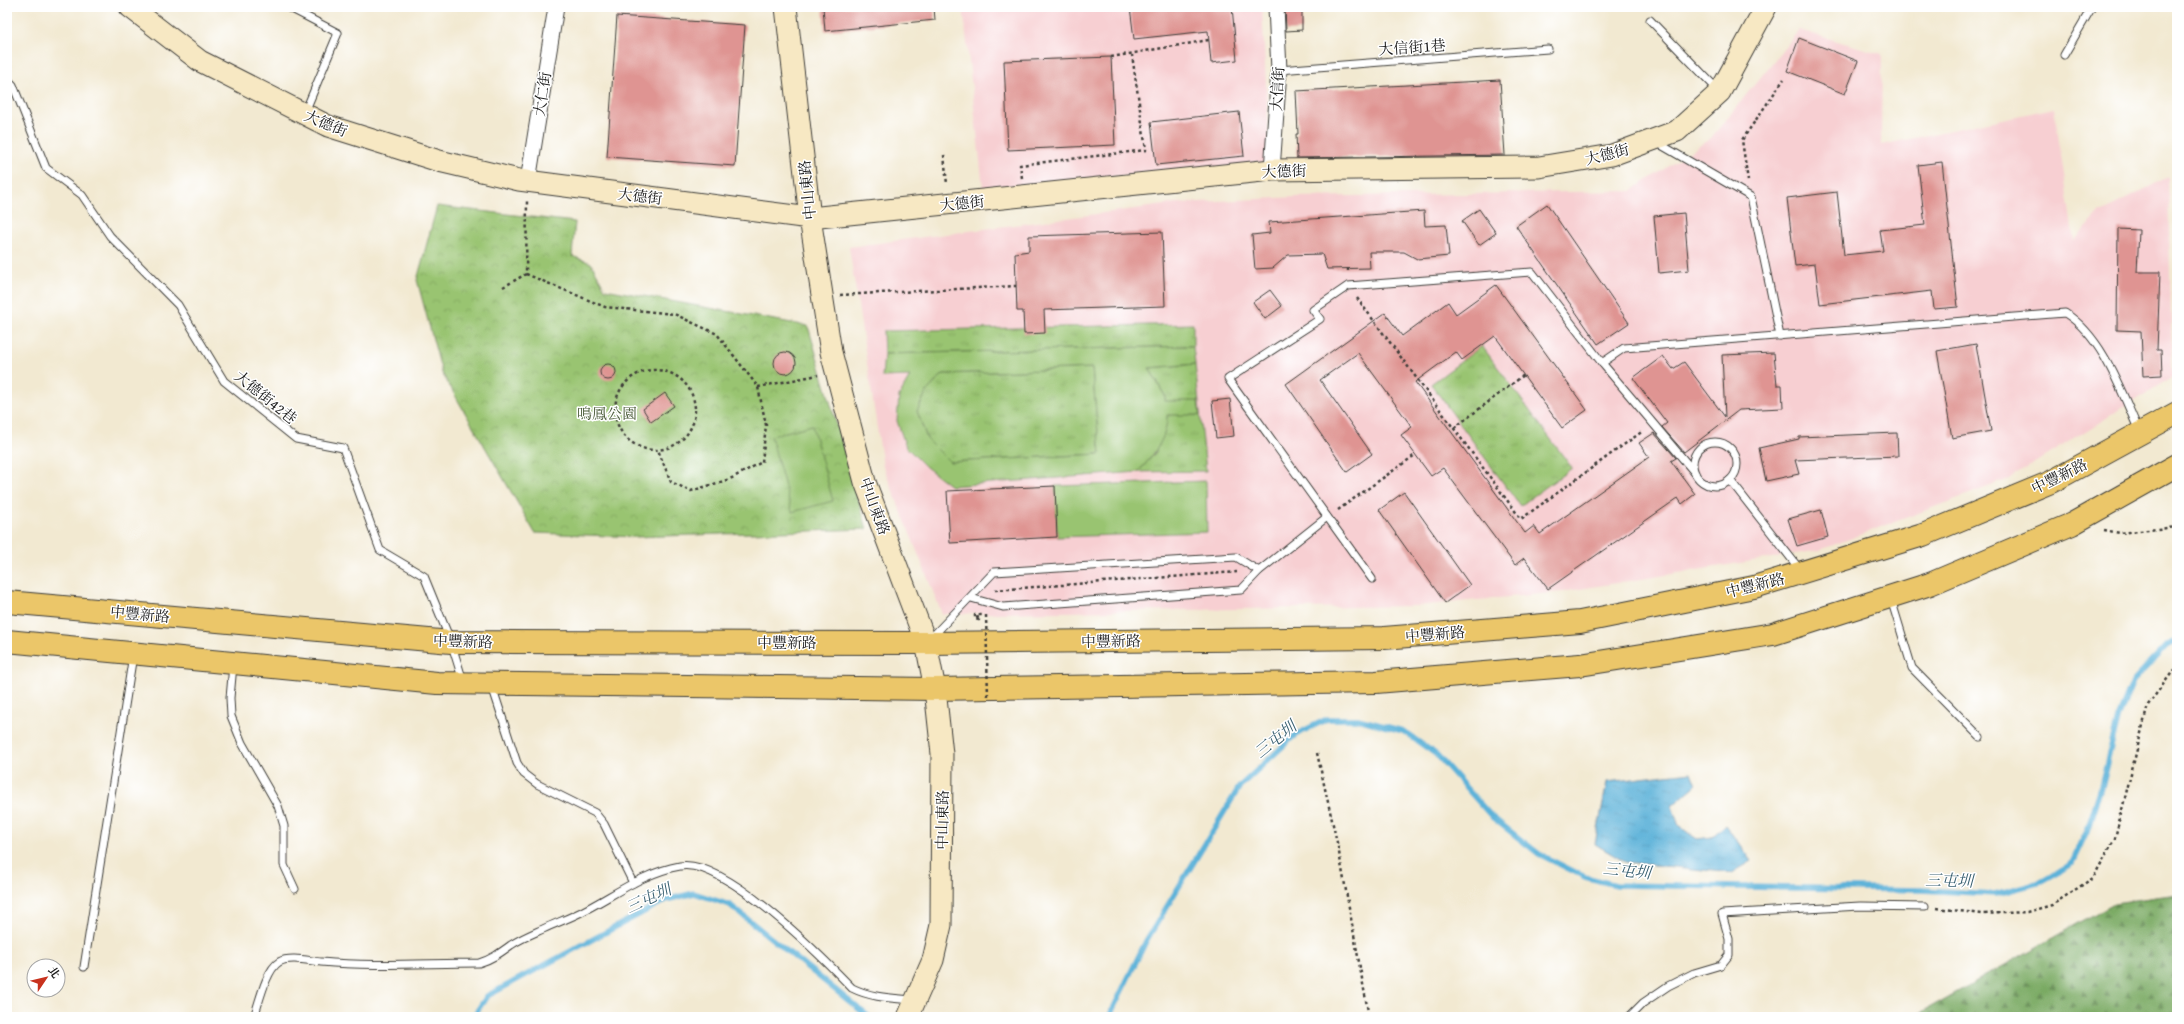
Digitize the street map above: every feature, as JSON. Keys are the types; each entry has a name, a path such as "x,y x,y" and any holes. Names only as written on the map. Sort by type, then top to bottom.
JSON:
{"main road":[{"name":"中豐新路","path":"7,602 451,642 926,643 1384,638 1580,622 1754,587 1938,529 2051,482 2177,413"},
{"path":"7,641 437,683 463,684 935,689 1376,682 1580,665 1773,634 1930,584 2072,524 2177,465"}],"street":[{"name":"大德街","path":"130,7 200,61 328,126 439,161 528,181 810,218 1272,170 1539,167 1612,156 1678,131 1720,92 1766,7"},
{"name":"大仁街","path":"528,181 556,7"},
{"name":"中山東路","path":"786,7 810,218 831,352 865,482 926,643 935,689 942,754 941,925 933,960 912,1008"},
{"name":"大信街","path":"1272,170 1279,70 1276,7"}],"lane":[{"path":"288,7 338,33 304,114"},
{"path":"2064,55 2092,7"},
{"path":"1650,20 1720,92"},
{"name":"大信街1巷","path":"1279,70 1548,49"},
{"name":"大德街42巷","path":"7,79 13,85 46,168 82,195 110,236 178,305 224,381 296,439 343,448 380,550 424,576 451,642 463,684"},
{"path":"1652,140 1751,197 1780,336"},
{"path":"1372,579 1228,379 1320,319 1313,310 1348,286 1532,272 1602,363 1699,479 1711,486 1718,486 1730,480 1737,467 1733,452 1721,443 1714,442 1700,448 1693,460 1695,473"},
{"path":"1602,363 1624,348 2064,313 2077,321 2108,362 2140,434"},
{"path":"1730,480 1802,572"},
{"path":"972,598 1003,607 1241,590 1259,571 1327,517"},
{"path":"926,643 972,598 994,572 1236,557 1259,571"},
{"path":"1891,597 1912,668 1980,737"},
{"path":"84,967 134,653"},
{"path":"234,663 230,698 231,716 242,743 278,806 284,826 284,865 295,889"},
{"path":"492,684 517,763 524,774 544,787 595,813 604,824 633,883"},
{"path":"254,1017 268,978 274,967 280,962 298,960 340,964 479,963 490,960 511,945 586,910 633,883 658,872 682,866 697,868 724,879 787,924 852,988 863,994 912,1008"},
{"path":"1629,1017 1643,1003 1668,986 1694,973 1721,965 1729,955 1730,939 1722,914 1860,906 1925,906"}],"path":[{"path":"1111,57 1132,55 1209,40"},
{"path":"1024,196 1020,165 1146,150 1132,55"},
{"path":"1751,197 1742,140 1784,79"},
{"path":"944,155 949,204"},
{"path":"526,274 528,181"},
{"path":"1348,268 1348,286 1521,519 1653,424"},
{"path":"503,288 526,274"},
{"path":"526,274 606,307 674,314 717,334 758,387 766,425 762,462 730,479 691,491 671,482 658,450"},
{"path":"822,296 1016,286"},
{"path":"656,369 668,372 680,378 690,389 695,402 695,416 691,429 683,440 671,447 658,450 645,449 633,444 623,435 617,423 614,411 616,398 622,386 631,377 642,371 656,369"},
{"path":"758,387 836,372"},
{"path":"1454,428 1524,375"},
{"path":"1327,517 1415,455"},
{"path":"2072,524 2120,533 2177,527"},
{"path":"972,598 999,589 1259,571"},
{"path":"976,618 979,617 979,620 975,619 975,615 986,615 988,697"},
{"path":"1925,906 1982,914 2028,912 2052,905 2093,878 2115,838 2148,705 2173,671 2177,668"},
{"path":"1317,753 1338,847 1369,1017"}],"shaded area":[{"path":"963,7 1262,7 1270,163 983,188"},
{"path":"1799,30 1882,54 1881,145 2054,108 2074,241 2101,212 2168,177 2172,377 2009,479 1820,550 1561,592 1417,606 942,614 883,466 849,247 1179,203 1296,197 1631,191 1711,138"}],"green space":[{"name":"鳴鳳公園","path":"437,206 575,222 572,256 591,263 605,289 808,326 867,529 635,537 535,533 442,373 417,280"},
{"path":"1193,324 1193,346 884,354 883,331"},
{"path":"1193,346 1195,364 1149,368 1165,396 1165,401 1198,401 1200,415 1167,415 1167,423 1162,439 1149,460 1138,472 951,486 926,467 906,447 897,421 899,396 910,376 882,377 884,354","holes":["1092,368 1100,454 950,462 927,439 917,411 927,391 943,374"]},
{"path":"1482,346 1572,468 1520,506 1431,384"},
{"path":"1195,364 1206,471 1138,472 1156,452 1165,396 1149,368"},
{"path":"1092,368 1100,454 950,462 927,439 917,411 927,391 943,374"},
{"path":"812,425 833,501 792,512 771,436"},
{"path":"1206,481 1207,532 1057,537 1055,486"},
{"path":"2177,894 2177,1017 1913,1017 2114,903"}],"water":[{"path":"1691,772 1696,785 1672,806 1679,826 1697,839 1712,837 1725,825 1752,861 1732,873 1625,862 1595,844 1607,782"}],"building":[{"path":"823,7 934,7 935,20 825,31"},
{"path":"1130,7 1232,7 1237,60 1211,63 1208,31 1134,39"},
{"path":"1285,7 1302,7 1302,30 1286,31"},
{"path":"617,16 745,25 735,166 607,157"},
{"path":"1799,38 1858,61 1845,94 1787,71"},
{"path":"1111,57 1115,145 1008,150 1004,61"},
{"path":"1500,80 1505,155 1297,158 1296,134 1298,134 1296,91"},
{"path":"1239,112 1244,156 1156,165 1151,122"},
{"path":"1942,162 1958,307 1934,309 1932,291 1820,304 1815,264 1795,266 1787,198 1837,192 1844,255 1883,251 1880,230 1925,225 1918,165"},
{"path":"1547,204 1629,323 1598,344 1516,226"},
{"path":"1479,209 1496,233 1479,245 1462,221"},
{"path":"1424,211 1425,226 1446,225 1449,256 1417,259 1404,252 1369,252 1370,268 1327,269 1322,254 1288,255 1273,268 1255,269 1252,235 1270,233 1269,222"},
{"path":"1684,213 1689,270 1659,273 1654,216"},
{"path":"2118,229 2139,230 2137,272 2160,272 2157,350 2161,350 2162,375 2143,376 2141,331 2117,330"},
{"path":"1162,232 1165,306 1044,310 1045,333 1024,334 1023,311 1017,311 1015,253 1029,251 1029,236"},
{"path":"1496,285 1587,410 1562,428 1495,336 1462,360 1456,352 1415,382 1525,533 1534,526 1540,534 1649,457 1639,443 1654,433 1676,458 1671,461 1695,494 1682,504 1678,498 1548,589 1524,558 1515,565 1443,468 1431,476 1401,435 1412,427 1358,353 1320,380 1372,454 1347,472 1286,384 1385,313 1402,336 1448,302 1456,314"},
{"path":"1270,290 1282,306 1265,319 1253,302"},
{"path":"1976,344 1991,431 1952,438 1937,351"},
{"path":"785,352 789,353 795,359 795,367 789,373 785,374 781,373 775,367 774,363 775,359 781,353"},
{"path":"1774,353 1777,385 1782,385 1783,408 1739,410 1684,452 1662,427 1667,423 1633,378 1663,356 1673,369 1684,362 1725,417 1722,355"},
{"path":"608,364 615,369 616,372 611,379 608,380 601,375 600,372 605,365"},
{"path":"665,393 674,406 651,422 643,409"},
{"path":"1230,399 1234,436 1216,438 1212,401"},
{"path":"1897,433 1898,456 1795,460 1799,474 1766,481 1759,448 1799,439 1799,437"},
{"path":"1055,486 1057,537 950,543 947,491"},
{"path":"1404,492 1470,585 1445,603 1379,510"},
{"path":"1821,510 1828,537 1797,546 1788,519"}],"waterway":[{"name":"三屯圳","path":"1109,1017 1146,941 1240,786 1295,735 1327,719 1358,719 1403,731 1437,755 1492,817 1539,854 1585,877 1616,885 1921,890 1996,894 2041,882 2071,865 2087,831 2101,787 2118,718 2133,681 2166,646 2177,640"},
{"name":"三屯圳","path":"473,1017 487,996 666,900 694,893 730,905 869,1017"}]}
